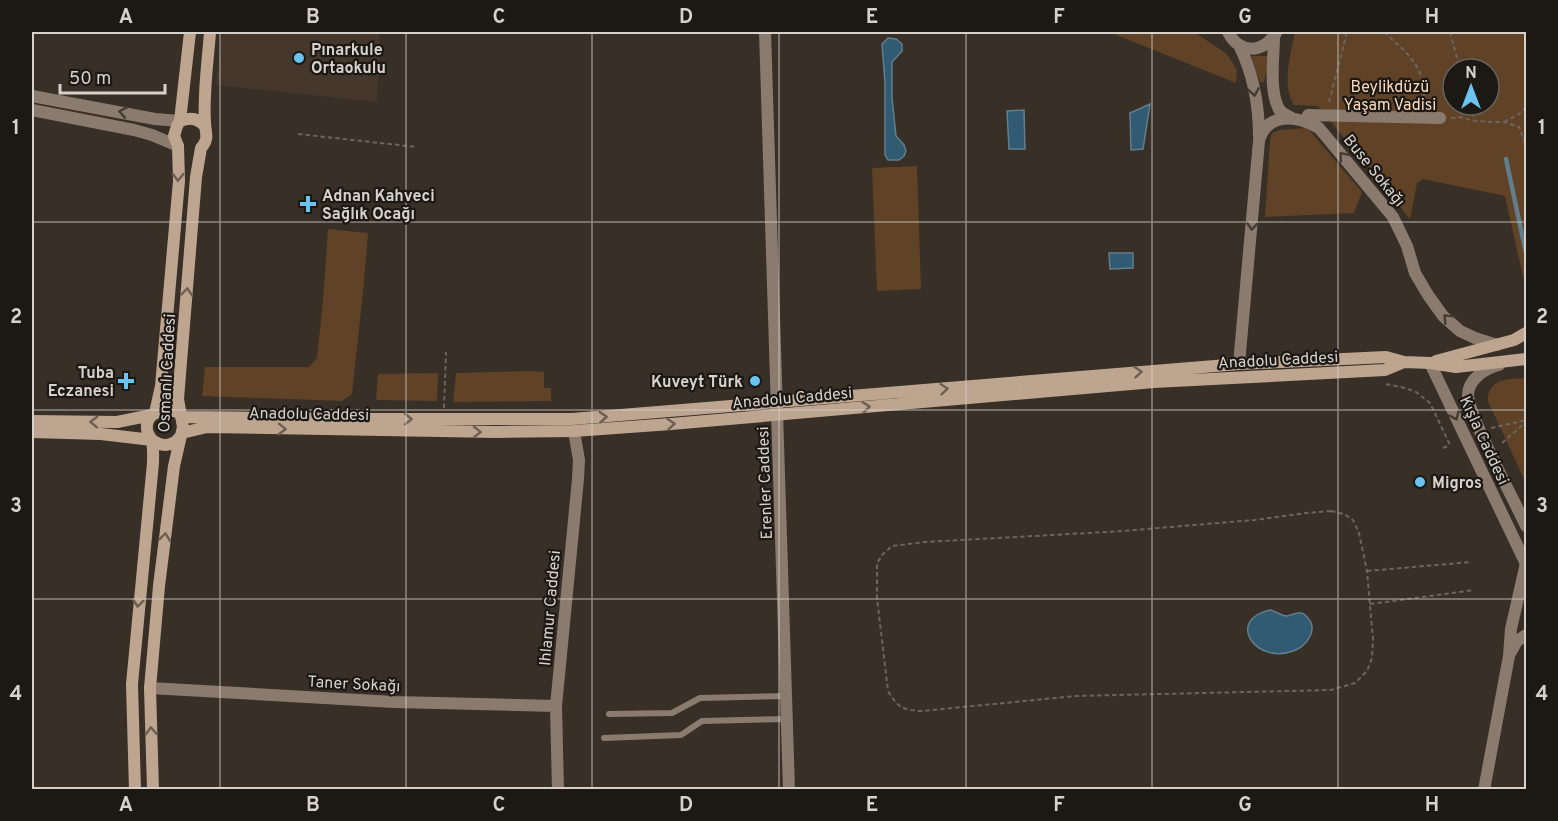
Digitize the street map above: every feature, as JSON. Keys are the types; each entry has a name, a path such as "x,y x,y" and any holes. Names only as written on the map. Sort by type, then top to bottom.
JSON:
{"main road":[{"name":"Osmanlı Caddesi","path":"135,789 132,684 153,464 152,440 147,425 153,414 161,387 178,181 178,146 174,136 180,122 190,32"},
{"name":"Osmanlı Caddesi","path":"153,789 150,688 172,477 183,427 178,399 196,177 201,148 207,140 205,98 210,32"},
{"path":"180,122 185,119 196,119 205,126"},
{"path":"178,146 187,151 201,148"},
{"name":"Anadolu Caddesi","path":"1430,363 1514,340 1527,333"},
{"name":"Anadolu Caddesi","path":"181,415 496,432 1154,382 1239,370 1385,370 1404,362 1456,367 1527,359"},
{"path":"32,421 117,422 162,410 181,415"},
{"name":"Anadolu Caddesi","path":"181,435 207,427 358,425"},
{"path":"32,432 101,434 152,440 161,445 177,441 181,435"}],"street":[{"name":"Erenler Caddesi","path":"765,32 789,789"},
{"path":"1228,32 1235,44 1253,49 1261,47 1275,34"},
{"path":"1275,34 1274,93 1278,108 1293,119"},
{"path":"1239,45 1248,63 1259,127 1239,370"},
{"path":"32,96 180,122"},
{"path":"32,110 134,130 178,146"},
{"path":"1308,115 1440,118"},
{"path":"1259,141 1263,128 1268,124 1281,119 1293,119"},
{"name":"Buse Sokağı","path":"1293,119 1307,121 1320,128 1394,217 1407,246 1415,273 1443,316 1460,331 1497,345"},
{"name":"Kışla Caddesi","path":"1512,361 1482,371 1472,382 1468,392 1468,401 1480,432 1527,526"},
{"name":"Kışla Caddesi","path":"1430,363 1526,564"},
{"name":"Ihlamur Caddesi","path":"558,789 556,706 579,460 573,425"},
{"path":"1484,789 1509,656 1513,619 1526,564"},
{"path":"1509,656 1517,641 1527,635"},
{"name":"Taner Sokağı","path":"150,688 393,702 556,706"}],"lane":[{"path":"609,714 672,713 700,698 786,696"},
{"path":"604,738 681,735 702,721 787,718"}],"path":[{"path":"1324,116 1340,65 1347,32"},
{"path":"1384,32 1406,51 1419,69 1424,88 1424,119"},
{"path":"1450,32 1457,57"},
{"path":"1504,122 1527,107"},
{"path":"1440,118 1460,117 1504,122 1519,127 1527,146"},
{"path":"298,134 417,147"},
{"path":"444,408 446,352"},
{"path":"1386,384 1416,392 1430,403 1450,445"},
{"path":"1495,427 1527,421"},
{"path":"1502,443 1527,421"},
{"path":"1331,512 1344,514 1353,520 1359,532 1367,571 1373,639 1372,658 1367,671 1355,683 1331,690 1076,696 922,711 907,710 896,704 888,691 877,598 877,563 892,546 925,542 1123,531 1331,512"},
{"path":"1367,571 1471,562"},
{"path":"1369,604 1474,590"}],"shaded area":[{"name":"Pınarkule Ortaokulu","path":"222,32 380,32 377,102 216,85"}],"green space":[{"path":"1109,32 1194,32 1227,54 1237,70 1236,83"},
{"name":"Beylikdüzü Yaşam Vadisi","path":"1295,32 1526,32 1526,290 1505,196 1423,179 1417,183 1410,219 1318,106 1294,105 1288,88 1289,59"},
{"path":"1251,56 1270,56 1264,82 1260,82"},
{"path":"1307,128 1362,192 1354,213 1265,217 1272,133 1280,130"},
{"path":"917,166 921,289 877,291 872,168"},
{"path":"328,229 368,233 352,394 342,401 202,396 205,367 309,367 317,358"},
{"path":"544,372 544,388 551,388 551,401 453,402 456,373"},
{"path":"438,373 437,401 376,400 378,374"},
{"path":"1526,378 1526,483 1488,401 1491,388 1495,384 1500,381"}],"water":[{"path":"888,38 896,39 902,44 902,51 892,62 892,98 896,136 906,151 899,160 888,160 885,155 885,83 882,44"},
{"path":"1150,104 1143,149 1131,150 1130,113"},
{"path":"1024,110 1025,149 1009,149 1007,111"},
{"path":"1109,253 1133,253 1133,268 1110,269"},
{"path":"1270,610 1285,616 1302,613 1308,618 1312,628 1311,633 1302,646 1280,654 1267,652 1251,640 1248,631 1249,623 1257,615"}],"waterway":[{"path":"1506,159 1526,253"}],"place":[{"name":"Pınarkule Ortaokulu","path":"299,58"},
{"name":"Adnan Kahveci Sağlık Ocağı","path":"308,204"},
{"name":"Tuba Eczanesi","path":"126,381"},
{"name":"Kuveyt Türk","path":"755,381"},
{"name":"Migros","path":"1420,482"}]}
